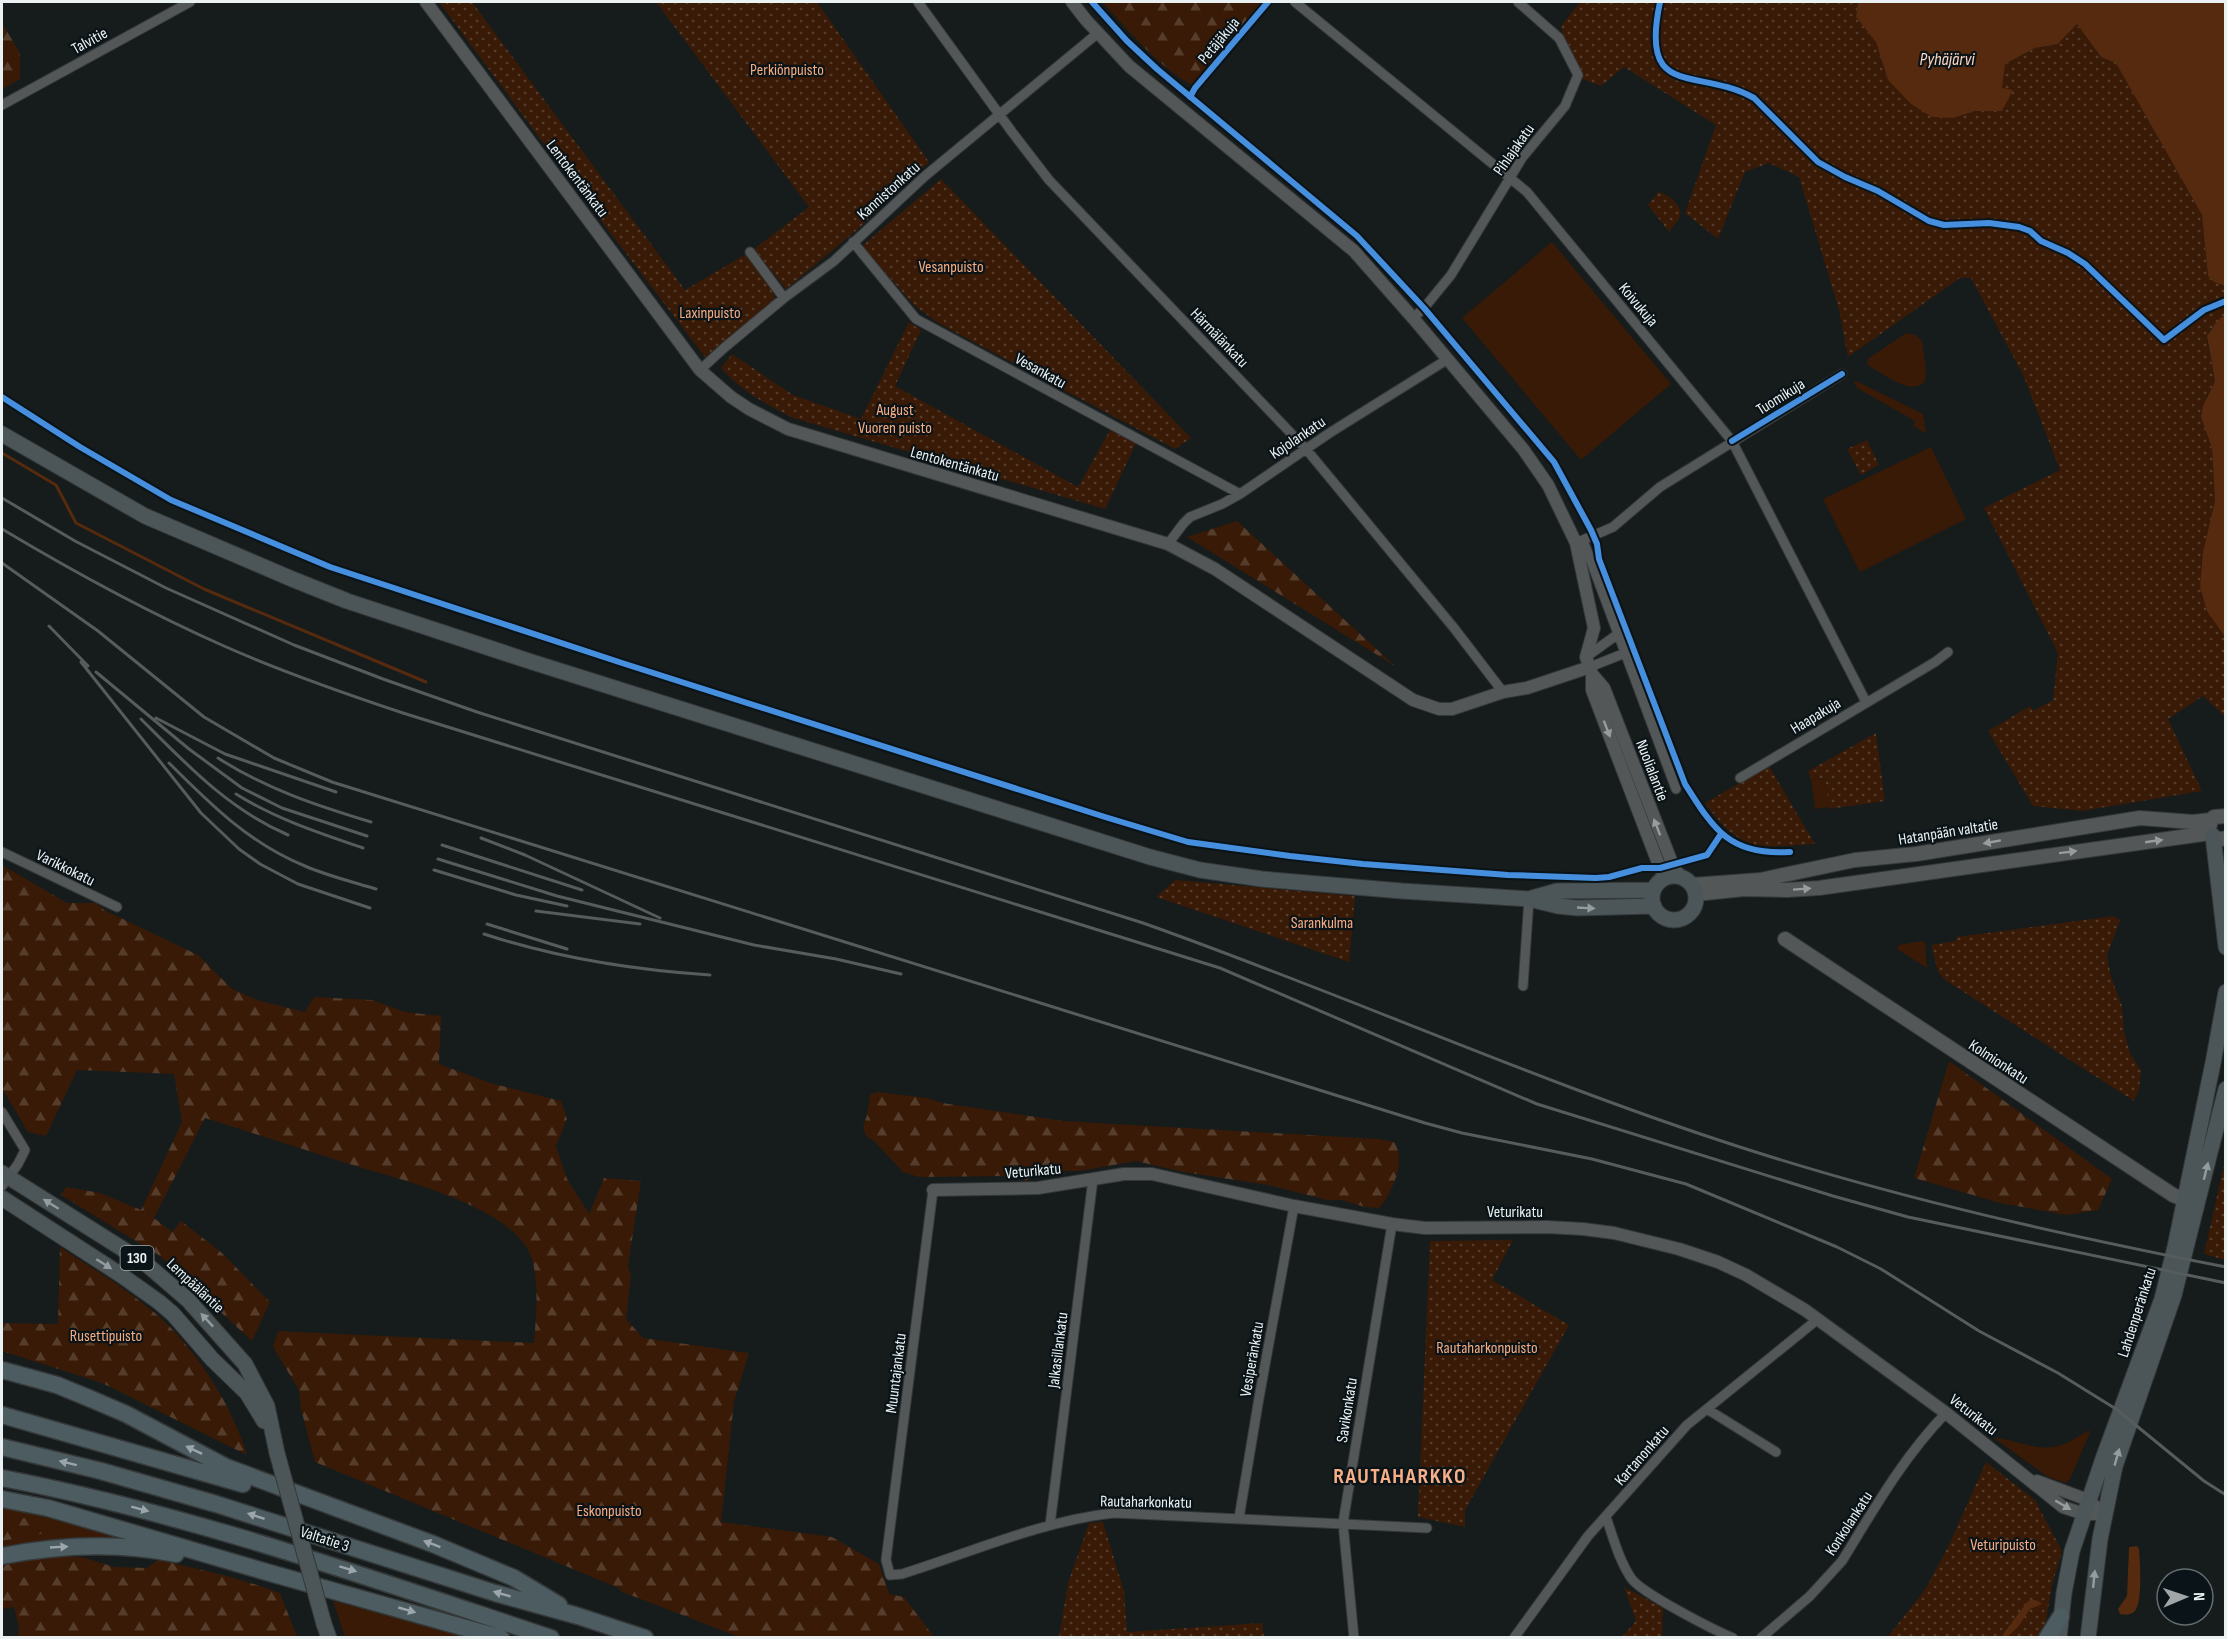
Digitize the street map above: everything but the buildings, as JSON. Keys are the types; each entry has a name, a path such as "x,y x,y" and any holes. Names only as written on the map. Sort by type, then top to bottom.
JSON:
{"highway":[{"path":"2,1370 57,1385 126,1414 226,1467 514,1578 578,1616"},
{"path":"2,1415 345,1512"},
{"name":"Valtatie 3","path":"7,1448 216,1503 495,1593 578,1616 645,1638"},
{"name":"Valtatie 3","path":"2,1478 68,1490 257,1541 358,1572 551,1638"},
{"path":"2,1499 48,1508 501,1638"},
{"path":"2,1556 41,1548 119,1546 158,1550 270,1573"},
{"path":"2047,1638 2061,1616"}],"main road":[{"path":"2,434 145,516 347,600 532,662 1130,851 1200,870 1237,877 1402,891 1529,898 1558,906 1578,908 1654,898"},
{"path":"2226,816 2219,815 2212,832 2226,947"},
{"name":"Hatanpään valtatie","path":"1690,886 1760,880 1855,860 1916,854 2140,818 2193,822 2212,832"},
{"path":"1690,886 1696,903 1692,910 1680,919 1664,918 1654,898 1659,883 1666,877 1675,876 1690,886 1744,890 1795,890 2212,832"},
{"name":"Kolmionkatu","path":"1785,939 2165,1190 2191,1203"},
{"name":"Lahdenperänkatu","path":"2088,1638 2104,1514 2123,1437 2174,1295 2226,992"},
{"name":"Lahdenperänkatu","path":"2059,1638 2067,1574 2086,1507 2162,1299 2226,1089"},
{"name":"Lempääläntie","path":"4,1178 145,1263 201,1312 245,1364 267,1406 326,1630"},
{"name":"Lempääläntie","path":"2,1198 121,1275 173,1314 212,1359 246,1393 264,1422 278,1453"}],"street":[{"name":"Talvitie","path":"2,105 190,2"},
{"name":"Lentokentänkatu","path":"426,2 700,370 731,397 749,409 788,429 1168,543 1215,569 1377,677 1424,705 1439,709 1452,709 1503,692 1527,688 1590,666"},
{"name":"Härmälänkatu","path":"918,2 1049,180 1306,449 1454,628 1503,692"},
{"name":"Nuolialantie","path":"1072,2 1129,66 1354,251 1448,359 1535,466 1579,542 1594,628 1590,666 1593,690 1660,868 1666,877"},
{"name":"Koivukuja","path":"1295,2 1527,192 1732,441 1866,702"},
{"name":"Pihlajakatu","path":"1413,318 1451,275 1522,158 1564,106 1578,75 1559,38 1518,2"},
{"name":"Kannistonkatu","path":"700,370 784,298 834,261 925,176 1098,33"},
{"name":"Vesankatu","path":"853,242 916,319 1240,494"},
{"path":"750,252 784,298"},
{"name":"Kojolankatu","path":"1168,543 1190,517 1240,494 1306,449 1448,359"},
{"name":"Tuomikuja","path":"1579,542 1613,527 1660,487 1842,374"},
{"path":"1579,542 1618,634 1676,789"},
{"path":"1590,666 1618,634"},
{"name":"Haapakuja","path":"1740,778 1935,662 1948,652"},
{"path":"1590,666 1625,653"},
{"name":"Nuolialantie","path":"1590,666 1604,688 1675,870 1690,886"},
{"name":"Varikkokatu","path":"2,852 117,907"},
{"path":"1523,986 1529,898"},
{"path":"2,1112 25,1150 18,1164 4,1178"},
{"name":"Veturikatu","path":"933,1190 1038,1188 1124,1174 1152,1174 1294,1206 1392,1224 1425,1228 1547,1227 1614,1233 1679,1249 1718,1262 1746,1275 1818,1319 2030,1478 2104,1514"},
{"name":"Jalkasillankatu","path":"1050,1525 1093,1179"},
{"name":"Muuntajankatu","path":"886,1560 933,1190"},
{"name":"Vesiperänkatu","path":"1239,1518 1294,1206"},
{"name":"Savikonkatu","path":"1354,1638 1343,1523 1392,1224"},
{"name":"Kartanonkatu","path":"1514,1638 1588,1536 1687,1425 1818,1319"},
{"path":"1707,1409 1776,1452"},
{"name":"Konkolankatu","path":"1761,1638 1830,1576 1842,1561 1907,1457 1923,1436 1946,1413"},
{"name":"Rautaharkonkatu","path":"886,1560 890,1575 902,1574 1050,1525 1078,1517 1114,1513 1426,1528"},
{"path":"1606,1517 1624,1566 1633,1581 1712,1629 1733,1638"}],"green space":[{"name":"Laxinpuisto","path":"439,2 472,2 685,290 746,254 772,289 775,299 705,357"},
{"name":"Perkiönpuisto","path":"656,2 817,2 929,162 858,229 786,289 754,249 809,207"},
{"path":"1102,2 1262,2 1192,85 1155,58"},
{"path":"1580,2 1858,2 1856,17 1876,42 1888,80 1953,118 1975,111 2002,111 2012,90 2001,88 2005,64 2035,48 2058,44 2077,24 2101,57 2116,62 2202,215 2208,276 2225,286 2225,315 2209,331 2207,340 2215,381 2207,396 2201,417 2212,448 2215,501 2201,577 2201,595 2225,637 2225,717 2203,696 2168,719 2202,791 2082,811 2033,806 1988,731 2030,706 2033,711 2053,700 2058,653 1984,508 2060,470 2023,375 1971,278 1960,278 1848,357 1839,310 1799,177 1769,163 1745,172 1718,239 1685,213 1716,125 1624,67 1601,86 1571,75 1561,26"},
{"path":"2,23 20,53 20,79 2,89"},
{"name":"Vesanpuisto","path":"941,179 1191,438 1175,449 938,323 915,306 862,246"},
{"path":"1658,192 1673,200 1679,208 1680,216 1669,232 1648,205"},
{"path":"1552,242 1671,384 1581,460 1462,318"},
{"name":"August Vuoren puisto","path":"909,322 921,330 895,386 1078,487 1110,430 1136,443 1105,509 793,418 745,390 721,368 732,354 793,395 861,419"},
{"path":"1906,333 1916,335 1922,341 1926,369 1925,382 1919,386 1912,387 1897,382 1869,366 1867,362 1869,358"},
{"path":"1856,381 1923,414 1925,433 1913,426 1915,421 1857,388 1854,383"},
{"path":"1867,440 1879,465 1861,475 1847,449"},
{"path":"1931,447 1966,519 1860,572 1823,499"},
{"path":"1237,521 1395,666 1187,537"},
{"path":"1876,733 1885,801 1829,809 1825,778 1811,779 1808,771"},
{"path":"1769,766 1815,844 1765,846 1752,844 1730,831 1705,803"},
{"path":"1825,778 1829,807 1815,809 1811,779"},
{"name":"Eskonpuisto","path":"2,865 67,903 96,903 104,910 198,955 232,989 257,1000 305,1012 314,997 372,1000 405,1012 441,1016 439,1064 490,1083 561,1101 567,1119 556,1146 567,1179 589,1214 604,1178 641,1181 628,1266 631,1276 626,1319 643,1338 749,1353 734,1402 721,1522 832,1537 879,1564 889,1594 904,1597 934,1637 739,1637 620,1591 621,1589 315,1462 301,1409 299,1390 273,1347 278,1331 534,1343 536,1281 527,1248 513,1231 493,1217 442,1193 205,1118 154,1218 172,1232 181,1221 222,1253 270,1302 252,1341 160,1256 61,1195 66,1187 100,1193 141,1210 182,1122 174,1074 77,1070 46,1136 28,1132 2,1088"},
{"name":"Sarankulma","path":"1175,880 1355,896 1349,962 1156,897"},
{"path":"2114,916 2120,920 2107,956 2111,977 2122,1006 2124,1031 2130,1053 2141,1071 2139,1090 2134,1101 1945,980 1938,972 1931,945 1956,941 1956,937"},
{"path":"1922,941 1925,943 1927,968 1897,949 1898,945"},
{"path":"1949,1061 2112,1179 2098,1210 2067,1215 2000,1203 1914,1178"},
{"path":"878,1092 1063,1121 1378,1139 1394,1142 1398,1149 1398,1167 1393,1186 1379,1208 1365,1207 1342,1200 1327,1200 1268,1185 1183,1172 1136,1161 1080,1171 1050,1171 1036,1174 1025,1181 1019,1175 1025,1170 1023,1166 1014,1165 1014,1173 1007,1176 919,1177 903,1172 874,1141 866,1136 863,1127 870,1096"},
{"path":"2225,1161 2226,1260 2204,1254"},
{"name":"Rautaharkonpuisto","path":"1513,1240 1492,1280 1569,1325 1465,1510 1465,1527 1418,1517 1430,1241"},
{"name":"Rusettipuisto","path":"60,1247 144,1304 184,1342 222,1397 247,1455 102,1383 2,1351 2,1323 58,1324"},
{"path":"2091,1430 2071,1477 2066,1483 2048,1477 1994,1438 2035,1447 2052,1447 2065,1444"},
{"name":"Veturipuisto","path":"1986,1462 2035,1500 2062,1551 2052,1585 2044,1633 2040,1637 1887,1638 1926,1588 1949,1545"},
{"path":"2,1506 135,1539 2,1551"},
{"path":"2,1515 50,1522 51,1532 2,1541"},
{"path":"1103,1522 1124,1591 1127,1632 1262,1623 1264,1637 1059,1637 1068,1583 1089,1523"},
{"path":"52,1556 82,1557 114,1567 147,1568 158,1560 220,1574 265,1588 280,1593 297,1637 18,1637 19,1628 14,1607 2,1609 2,1564"},
{"path":"1624,1587 1663,1608 1662,1637 1622,1637 1636,1621"},
{"path":"333,1601 471,1637 345,1637"}],"water":[{"name":"Pyhäjärvi","path":"1858,2 2225,2 2225,286 2214,282 2208,276 2202,215 2116,63 2101,57 2077,24 2058,44 2035,48 2005,64 2002,88 2013,90 2002,111 1975,111 1953,118 1932,117 1911,104 1888,80 1876,42 1856,17"},
{"path":"2225,315 2225,637 2207,611 2200,588 2203,552 2215,501 2212,448 2201,417 2203,406 2215,381 2207,336 2217,321"},
{"path":"2137,1546 2140,1572 2139,1600 2134,1612 2127,1615 2120,1614 2118,1609 2127,1596 2129,1547"},
{"path":"2032,1599 2042,1604 2030,1609 2018,1627 2007,1637 2001,1637 2027,1602"}],"waterway":[{"path":"2,453 56,485 76,523 204,589 426,682"}],"railway":[{"path":"2,498 75,541 166,588 294,645 477,712 1143,923 1517,1067 1667,1123 1743,1148 1922,1200 2104,1242 2226,1267"},
{"path":"2,529 84,576 167,619 246,656 335,690 1220,968 1537,1104 1908,1217 2226,1283"},
{"path":"2,563 98,631 204,717 274,758 332,782 1425,1123 1462,1133 1592,1159 1686,1184 1837,1247 1881,1269 1979,1331 2058,1373 2116,1409 2204,1481 2226,1495"},
{"path":"49,626 88,666"},
{"path":"81,662 201,813 239,849 260,864 298,884 370,908"},
{"path":"96,672 189,749 242,788 282,808 367,836"},
{"path":"156,718 225,754 336,792"},
{"path":"141,719 191,769 227,799 288,835"},
{"path":"218,758 274,788 371,822"},
{"path":"169,763 232,822 266,846 314,870 376,889"},
{"path":"236,794 282,818 363,848"},
{"path":"481,838 525,855 660,918"},
{"path":"442,845 582,890"},
{"path":"438,859 557,896 754,945 836,959 901,974"},
{"path":"434,870 516,895 567,906"},
{"path":"536,911 640,924"},
{"path":"487,924 567,949"},
{"path":"484,934 539,950 596,962 710,975"}],"cycle path":[{"path":"1092,2 1127,41 1157,69 1357,236 1424,308 1554,462 1597,544 1599,559 1685,784 1705,815 1726,837 1752,850 1790,852"},
{"name":"Petäjäkuja","path":"1190,97 1195,88 1268,2"},
{"path":"1660,2 1656,33 1658,54 1665,67 1677,75 1712,83 1754,98 1818,162 1845,177 1878,191 1929,221 1944,225 1989,223 2019,227 2030,231 2041,241 2068,253 2085,264 2164,340 2204,310 2226,301"},
{"path":"1732,441 1842,374"},
{"path":"2,397 80,447 171,500 330,567 622,663 1188,842 1363,864 1508,875 1596,878 1642,868 1660,868 1707,855 1721,834"}],"district":[{"name":"RAUTAHARKKO","path":"1400,1475"}]}
